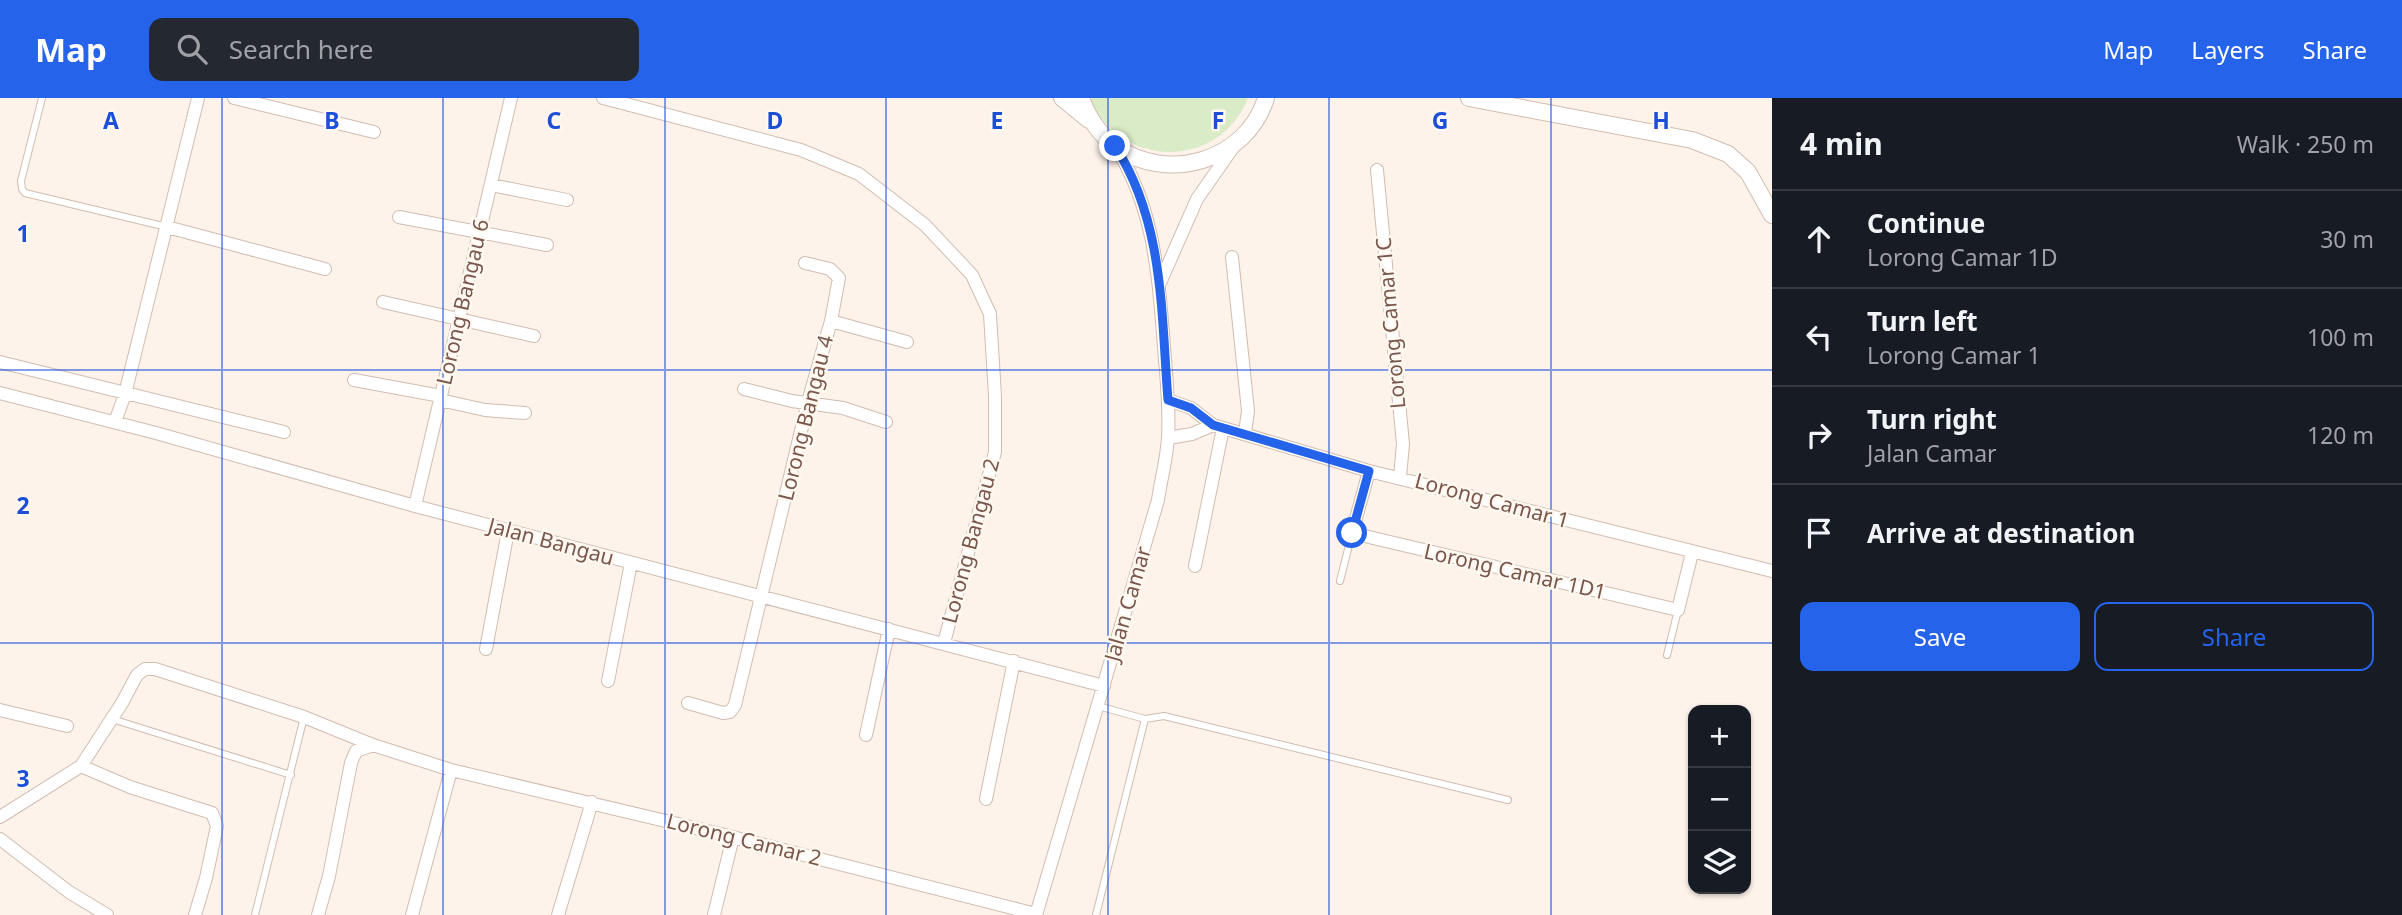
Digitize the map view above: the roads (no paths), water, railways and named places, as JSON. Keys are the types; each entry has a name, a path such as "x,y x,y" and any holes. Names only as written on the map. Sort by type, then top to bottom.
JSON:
{"street":[{"path":"115,422 125,394 198,98"},
{"path":"234,98 374,132"},
{"name":"Lorong Bangau 6","path":"415,506 511,98"},
{"name":"Lorong Bangau 2","path":"603,98 801,150 859,174 925,225 972,275 990,314 995,452 944,643"},
{"path":"1062,98 1094,124 1115,146 1142,160 1157,164 1184,165 1213,157 1239,141 1257,119 1266,98"},
{"path":"1081,98 1094,124"},
{"path":"1469,98 1692,140 1728,154 1748,172 1772,215"},
{"name":"Jalan Camar","path":"1159,285 1197,199 1239,141"},
{"name":"Jalan Camar","path":"1036,915 1158,500 1168,438 1168,400 1159,285 1145,206 1129,167 1115,146"},
{"name":"Lorong Camar 1C","path":"1377,170 1403,444 1399,477"},
{"path":"491,185 567,200"},
{"path":"399,217 547,245"},
{"path":"166,227 325,269"},
{"path":"1232,257 1248,411 1245,433"},
{"name":"Lorong Bangau 4","path":"688,703 723,713 730,712 735,705 808,402 831,321 839,278 830,269 805,263"},
{"path":"383,302 534,337"},
{"path":"831,321 906,342"},
{"path":"0,362 284,432"},
{"path":"354,380 485,410 525,414"},
{"path":"744,390 792,401 843,408 886,422"},
{"name":"Jalan Bangau","path":"0,393 115,422 508,531 1104,686"},
{"name":"Lorong Camar 1","path":"1168,400 1191,408 1218,427 1369,471 1772,571"},
{"path":"1168,438 1218,427 1195,566"},
{"path":"1352,533 1369,471"},
{"path":"486,649 508,531"},
{"name":"Lorong Camar 1D1","path":"1352,533 1678,610"},
{"path":"1678,610 1692,553"},
{"path":"608,681 631,563"},
{"path":"866,735 888,629"},
{"path":"986,799 1014,661"},
{"name":"Lorong Camar 2","path":"112,719 137,675 145,668 155,668 304,717 373,745 451,770 733,837 1036,915"},
{"path":"0,710 67,726"},
{"path":"0,817 81,766 112,719"},
{"path":"318,915 329,876 351,763 356,751 373,745"},
{"path":"81,766 130,787 212,813 217,826 195,915"},
{"path":"412,915 451,770"},
{"path":"558,915 592,803"},
{"path":"715,915 733,837"},
{"path":"0,839 69,892 107,915"}],"lane":[{"path":"42,98 21,181 25,193 166,227"},
{"path":"1340,580 1352,533"},
{"path":"1667,655 1678,610"},
{"path":"1098,706 1145,719 1164,716 1508,800"},
{"path":"255,915 304,717"},
{"path":"112,719 291,775"},
{"path":"1096,915 1145,719"}]}
